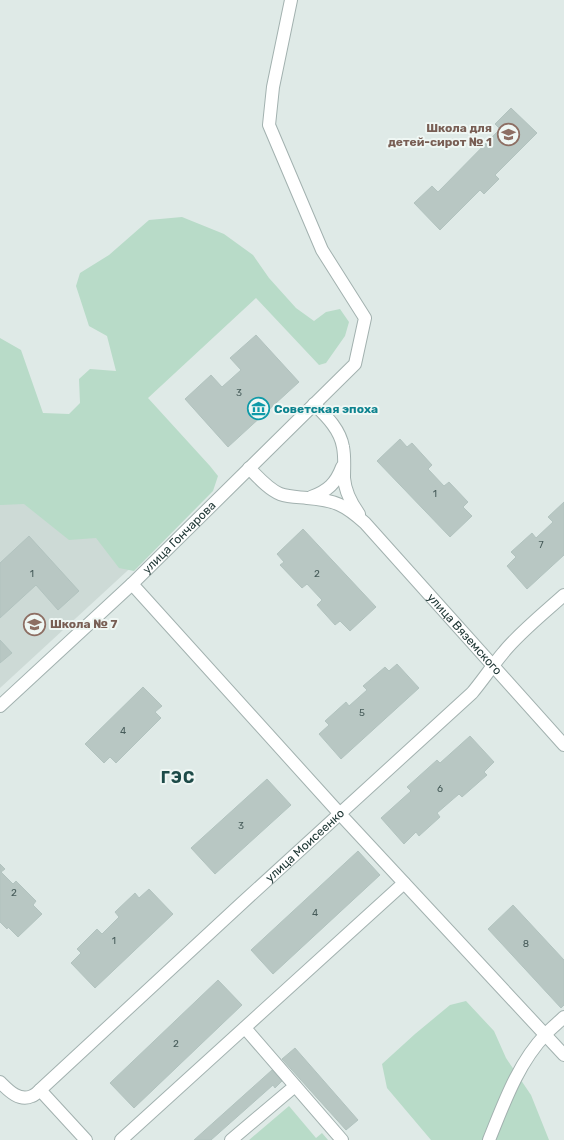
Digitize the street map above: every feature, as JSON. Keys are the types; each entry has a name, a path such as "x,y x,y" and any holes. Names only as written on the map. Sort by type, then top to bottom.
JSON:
{"street":[{"name":"улица Гончарова","path":"0,706 132,584 355,364 365,318 322,250 269,125 273,87 291,0"},
{"path":"314,404 329,418 338,432 343,446 344,480 347,493 353,506 365,523"},
{"path":"308,498 322,493 331,486 339,476 344,462"},
{"path":"249,468 264,483 279,493 293,497 325,499 338,503 351,510 365,523"},
{"name":"улица Вяземского","path":"365,523 564,745"},
{"path":"132,584 340,814 564,1055"},
{"name":"улица Моисеенко","path":"40,1090 472,693 511,644 564,595"},
{"path":"121,1140 404,883"},
{"path":"490,1140 510,1090 532,1050 545,1034 564,1018"},
{"path":"245,1028 342,1140"},
{"path":"0,1082 12,1094 22,1097 31,1097 40,1090 86,1140"},
{"path":"231,1140 295,1086"}],"shaded area":[{"name":"Школа № 7","path":"0,460 139,560 0,688"}],"green space":[{"path":"182,217 224,234 253,255 269,278 296,308 314,321 326,312 340,309 349,322 345,336 326,363 319,365 256,298 148,398 218,476 213,491 134,571 119,568 96,538 69,540 24,504 0,505 0,338 21,350 43,413 69,414 80,403 79,379 90,369 116,371 107,336 89,326 76,286 80,273 109,255 149,220"},
{"path":"466,1001 494,1031 506,1058 531,1095 549,1140 431,1140 387,1088 382,1064 450,1005"},
{"path":"289,1106 316,1138 322,1133 328,1140 249,1140"}],"building":[{"path":"511,108 537,133 495,175 499,179 484,194 480,190 440,230 414,203 432,186 438,192 500,129 495,124"},
{"path":"256,335 299,382 228,447 185,399 211,375 222,387 241,370 230,358"},
{"path":"400,439 407,447 412,443 432,465 428,469 444,486 449,482 468,502 463,507 472,516 450,537 377,461"},
{"path":"564,502 564,555 527,589 507,566 516,557 511,552 532,533 536,538 553,522 548,517"},
{"path":"303,529 376,607 350,631 340,621 335,625 317,605 322,600 307,584 302,588 280,565 284,562 277,554"},
{"path":"29,536 79,591 58,610 36,585 0,618 0,563"},
{"path":"0,640 12,653 0,663"},
{"path":"397,664 419,688 341,759 319,734 329,725 325,721 346,702 349,706 367,690 363,686 385,667 389,671"},
{"path":"143,687 162,706 155,712 161,718 116,763 110,757 104,763 85,744"},
{"path":"470,736 494,762 484,772 487,775 462,797 459,794 437,813 440,817 419,836 416,832 404,844 381,818 411,791 407,787 437,760 440,763"},
{"path":"267,779 291,805 215,874 191,848"},
{"path":"358,851 380,875 273,974 251,950"},
{"path":"0,864 5,869 1,872 13,884 16,881 36,901 33,905 42,914 18,937 8,927 7,929 0,922"},
{"path":"149,889 173,914 95,988 71,963 81,953 77,949 97,929 102,934 119,917 115,912 135,893 139,898"},
{"path":"513,905 564,960 564,1005 561,1008 488,929"},
{"path":"218,980 242,1005 134,1108 110,1083"},
{"path":"295,1048 358,1120 346,1130 282,1059"},
{"path":"272,1070 282,1081 275,1088 273,1085 211,1140 194,1140"}],"place":[{"name":"Школа для детей-сирот № 1","path":"508,135"},
{"name":"Советская эпоха","path":"258,409"},
{"name":"Школа № 7","path":"35,624"}],"district":[{"name":"ГЭС","path":"178,777"}]}
